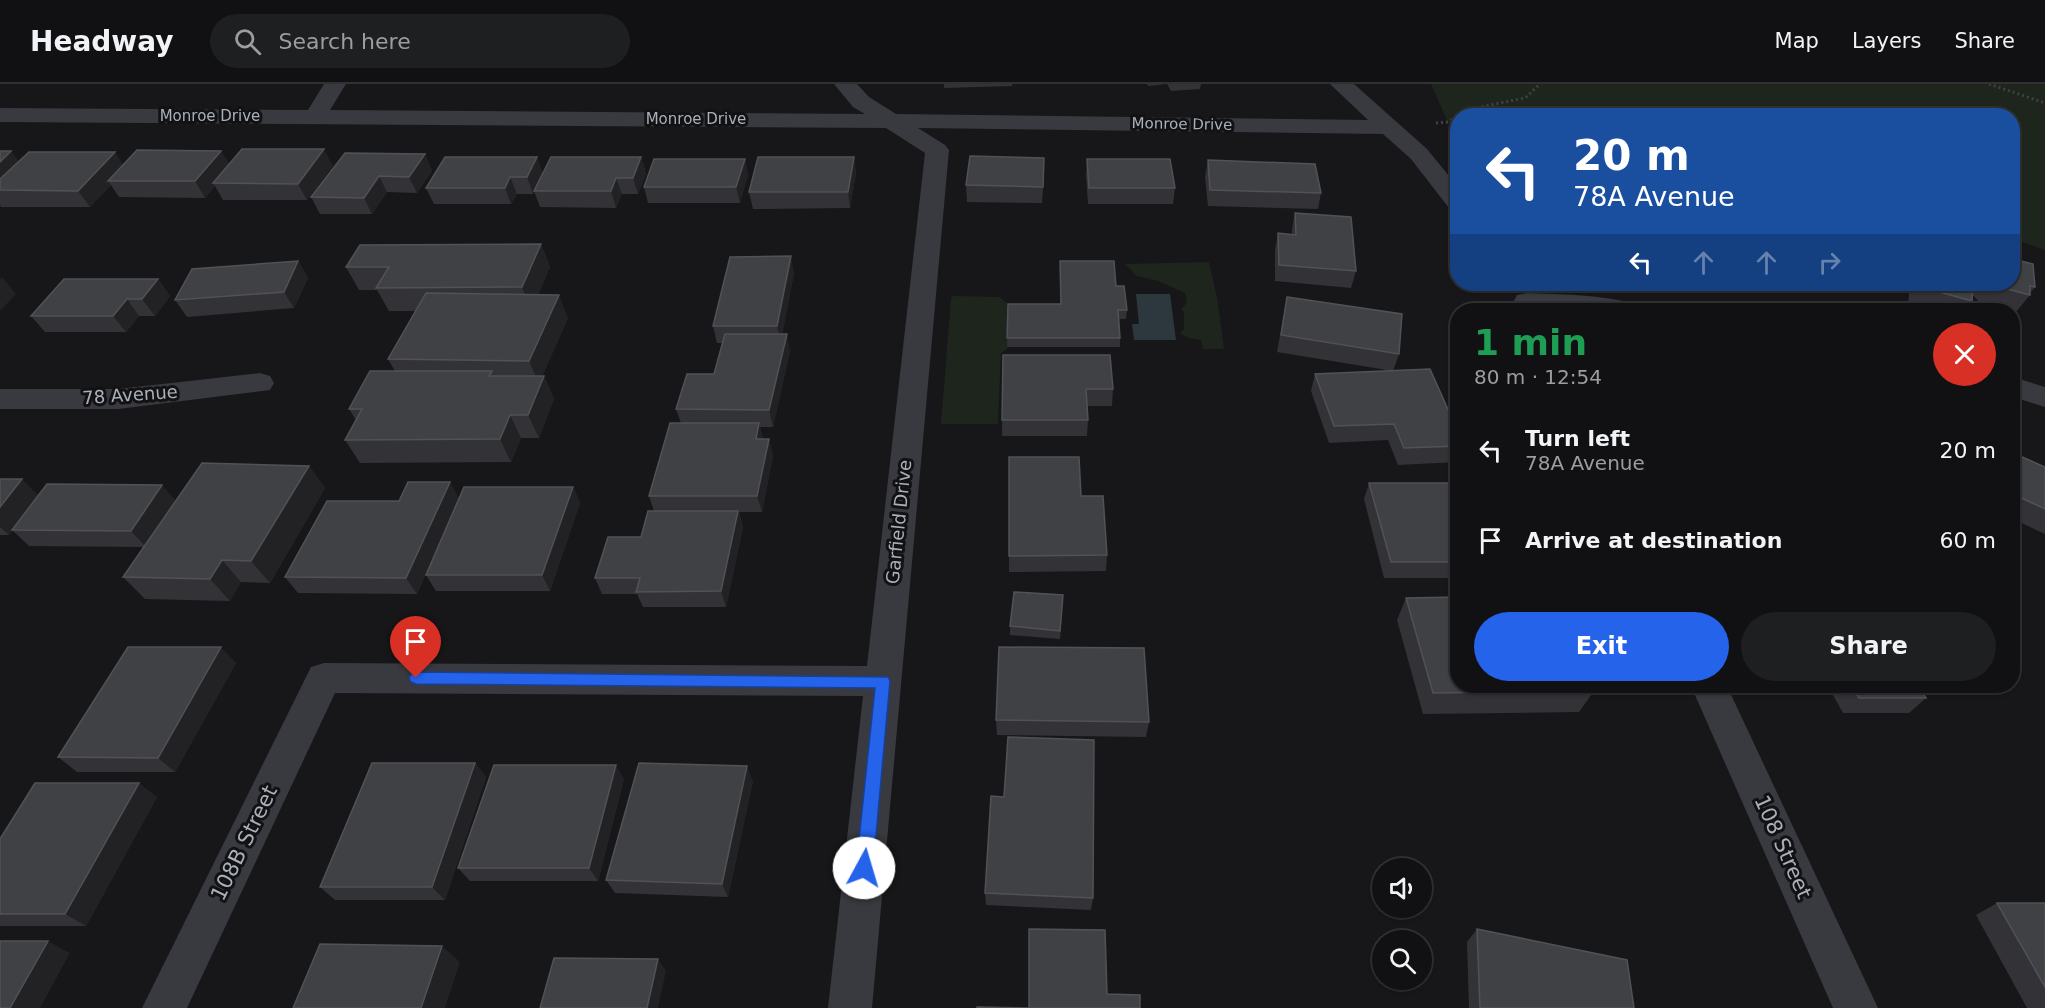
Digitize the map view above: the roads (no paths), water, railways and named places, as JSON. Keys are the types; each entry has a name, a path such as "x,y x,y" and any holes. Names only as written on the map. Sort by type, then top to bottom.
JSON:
{"street":[{"path":"315,117 335,84"},
{"name":"Garfield Drive","path":"845,84 861,102 937,150 850,1008"},
{"path":"1341,84 1391,127 1432,168 1450,192"},
{"name":"Monroe Drive","path":"0,115 1391,127"},
{"path":"1525,298 1575,303"},
{"name":"78 Avenue","path":"0,399 118,399 260,383"},
{"path":"2020,389 2045,397"},
{"name":"108B Street","path":"164,1008 324,678 883,681"},
{"name":"108 Street","path":"1712,693 1856,1008"}]}
